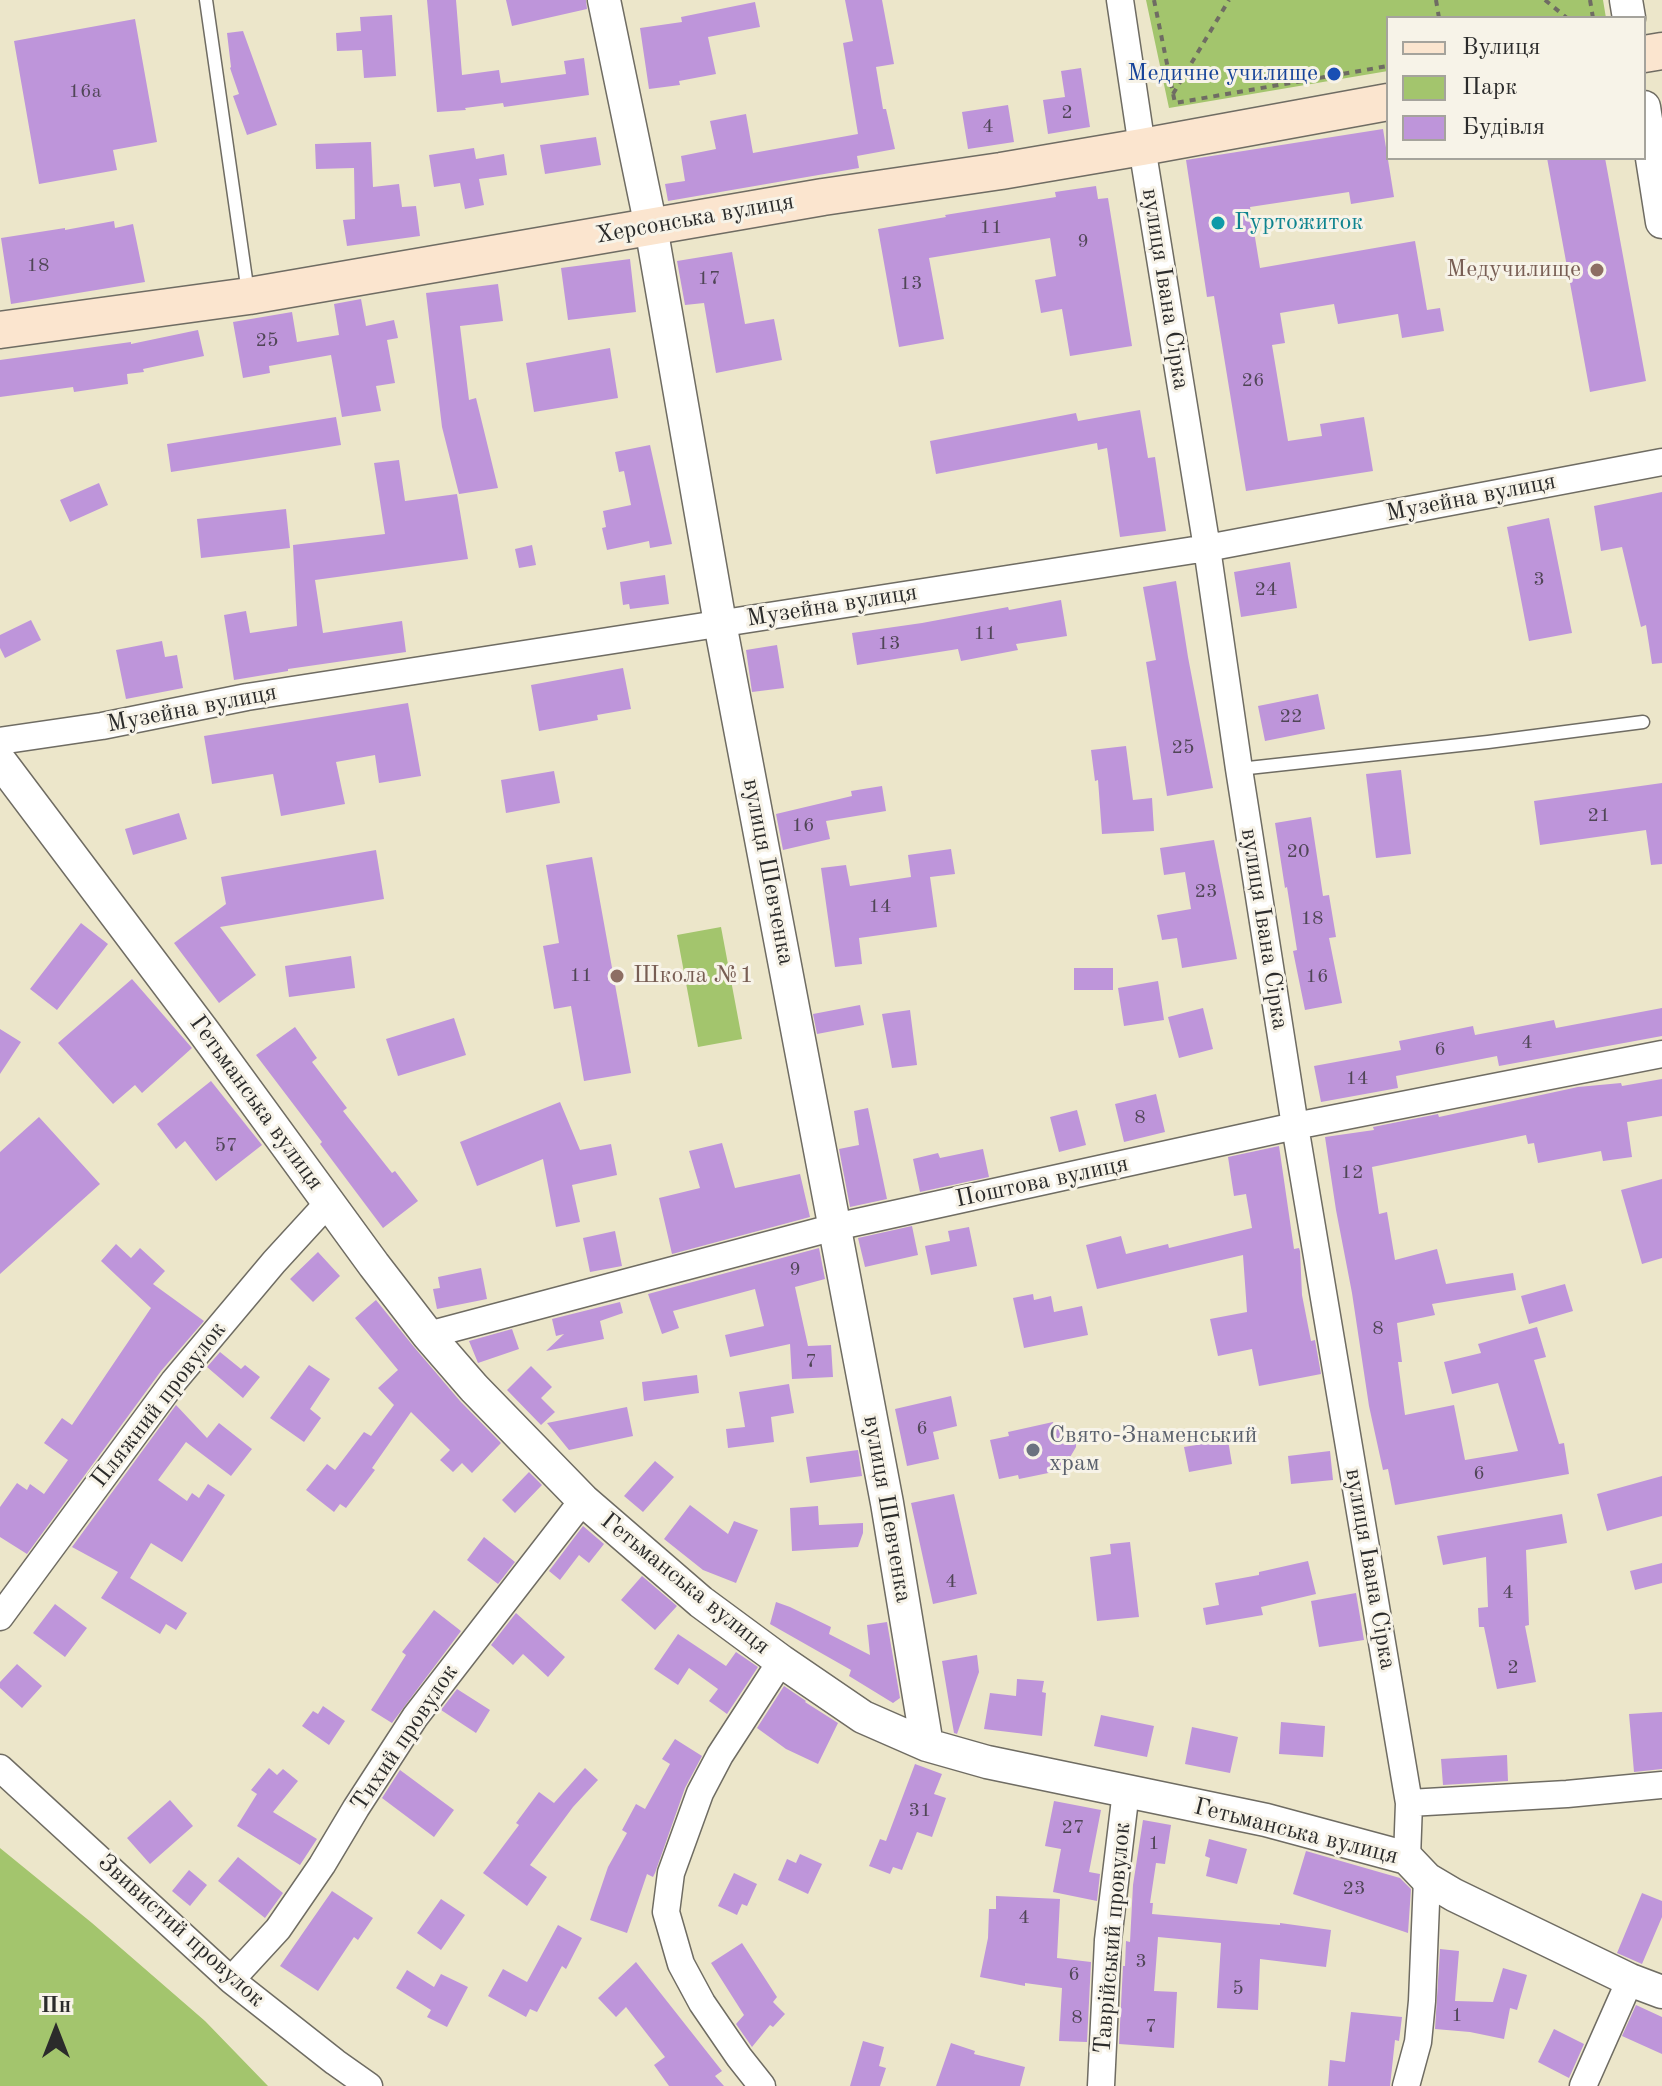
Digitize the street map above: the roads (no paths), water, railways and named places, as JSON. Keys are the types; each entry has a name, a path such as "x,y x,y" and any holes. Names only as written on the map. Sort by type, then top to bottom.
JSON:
{"main road":[{"name":"Херсонська вулиця","path":"0,330 249,296 823,197 1142,147 1386,102"}],"street":[{"name":"вулиця Шевченка","path":"604,0 651,227 720,623 887,1503 927,1745"},
{"name":"вулиця Івана Сірка","path":"1120,0 1295,1126 1409,1803 1417,1868 1422,2001 1418,2042 1406,2086"},
{"path":"1646,120 1662,222"},
{"name":"Музейна вулиця","path":"0,741 102,726 247,697 1207,548 1662,462"},
{"name":"Гетьманська вулиця","path":"0,761 428,1335 474,1388 583,1500 701,1602 863,1717 927,1745 987,1762 1266,1820 1417,1868 1454,1895 1630,1980 1662,1992"},
{"name":"Поштова вулиця","path":"428,1335 835,1227 1295,1126 1662,1054"},
{"name":"Пляжний провулок","path":"0,1617 174,1381 329,1202"},
{"name":"Тихий провулок","path":"231,1980 278,1929 415,1717 583,1500"},
{"path":"762,2086 702,2003 681,1964 666,1912 671,1873 700,1793 720,1755 781,1661"},
{"name":"Звивистий провулок","path":"0,1768 231,1980 369,2086"},
{"path":"1409,1803 1662,1785"},
{"name":"Таврійський провулок","path":"1101,2086 1108,1940 1126,1791"},
{"path":"1583,2086 1630,1980"}],"lane":[{"path":"206,0 249,296"},
{"path":"1239,769 1643,722"}],"place":[{"name":"Медичне училище","path":"1334,74"},
{"name":"Гуртожиток","path":"1218,223"},
{"name":"Медучилище","path":"1597,270"},
{"name":"Школа №1","path":"617,976"},
{"name":"Свято-Знаменський храм","path":"1033,1450"}]}
